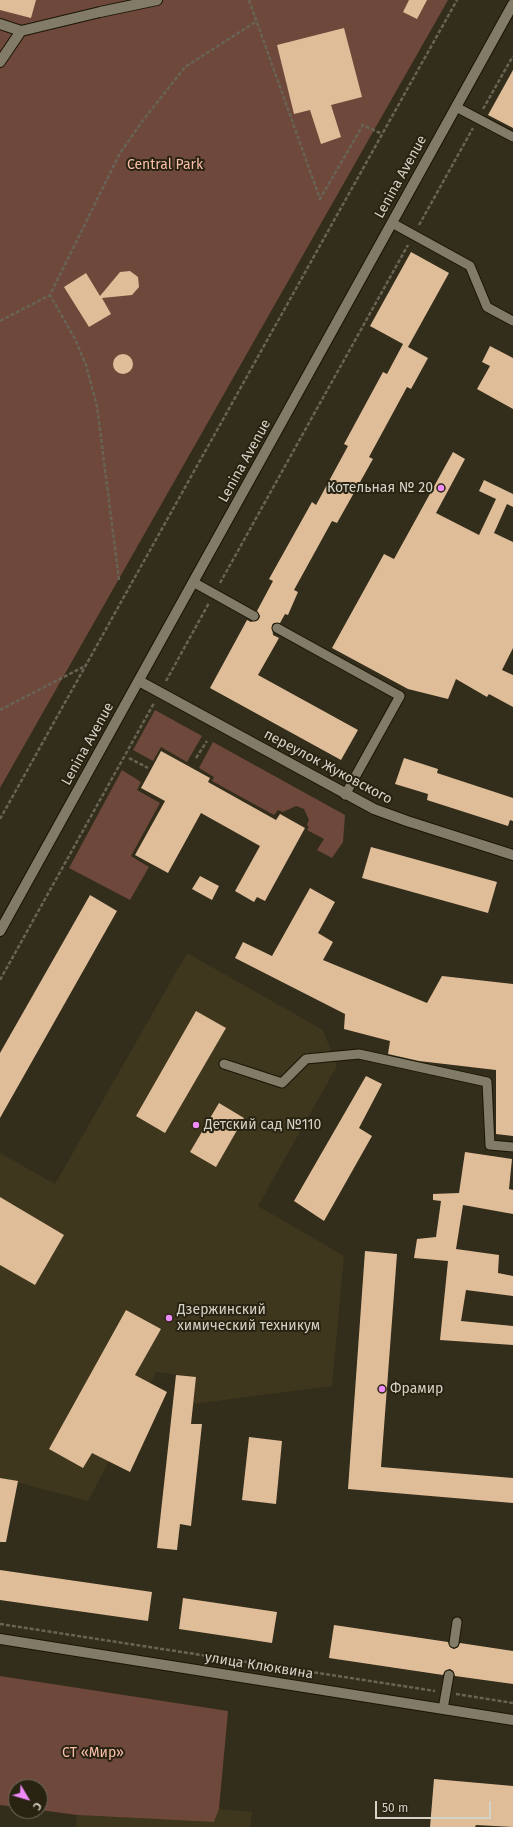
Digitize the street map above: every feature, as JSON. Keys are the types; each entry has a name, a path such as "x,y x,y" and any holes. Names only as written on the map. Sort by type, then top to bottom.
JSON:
{"street":[{"path":"0,24 21,31 158,0"},
{"name":"Lenina Avenue","path":"0,931 513,4"},
{"path":"0,62 21,31"},
{"name":"переулок Жуковского","path":"139,681 345,795 374,809 513,855"},
{"name":"улица Клюквина","path":"0,1639 513,1720"}],"lane":[{"path":"456,107 513,137"},
{"path":"392,223 470,266 487,307 513,321"},
{"path":"193,582 254,616"},
{"path":"277,628 400,696 345,795"},
{"path":"224,1064 282,1082 306,1059 359,1054 486,1082 490,1145 513,1148"},
{"path":"454,1643 458,1622"},
{"path":"443,1709 449,1675"}],"path":[{"path":"249,0 320,199 363,125 382,134"},
{"path":"0,819 457,0"},
{"path":"0,321 50,295 120,153 144,119 185,67 257,21"},
{"path":"482,112 513,56"},
{"path":"416,230 474,126"},
{"path":"0,980 408,244"},
{"path":"50,295 75,339 86,365 97,406 119,580"},
{"path":"0,710 84,667"},
{"path":"196,758 207,741"},
{"path":"129,758 148,768"},
{"path":"0,1624 513,1703"}],"shaded area":[{"path":"187,953 323,1030 337,1066 258,1206 344,1256 332,1386 193,1404 196,1377 156,1372 88,1501 0,1478 0,1153 55,1184"},
{"path":"219,1809 252,1812 250,1827 76,1827 77,1815 214,1822"}],"green space":[{"name":"Central Park","path":"0,0 448,0 0,788"},
{"path":"155,710 202,736 187,762 161,747 153,761 133,750"},
{"path":"213,742 345,815 343,842 332,858 317,850 324,839 307,830 309,827 307,825 309,820 304,809 296,806 283,812 278,810 274,815 212,781 214,777 199,768"},
{"path":"122,770 141,782 137,790 160,803 131,856 149,867 130,900 69,868"},
{"name":"СТ «Мир»","path":"0,1676 228,1711 219,1809 214,1822 77,1815 48,1811 48,1779 8,1779 8,1806 0,1805"}],"building":[{"path":"0,0 36,0 31,18 0,10"},
{"path":"409,0 427,0 417,19 403,12"},
{"path":"344,28 362,97 331,105 341,137 321,144 310,110 294,114 277,45"},
{"path":"513,70 513,128 488,115"},
{"path":"411,252 449,273 408,347 428,358 411,389 407,387 369,457 373,459 337,523 332,521 294,590 298,592 288,615 285,614 280,623 274,623 272,625 273,635 279,638 258,675 358,730 341,760 210,688 247,620 251,622 259,619 260,616 257,611 273,581 269,579 312,502 316,505 348,446 344,444 383,372 387,374 403,344 370,326"},
{"path":"130,271 138,277 139,287 132,295 102,298 111,314 89,327 64,287 86,273 100,296 120,272"},
{"path":"490,346 513,358 513,409 477,389 490,366 482,362"},
{"path":"119,354 127,354 133,360 133,368 127,374 119,374 113,368 113,360"},
{"path":"453,452 465,459 436,513 479,535 496,499 479,491 484,480 513,494 513,507 507,504 494,533 513,542 513,648 502,670 513,675 513,707 489,694 487,697 456,679 448,699 408,689 332,648 384,554 394,559"},
{"path":"161,751 210,778 208,782 276,820 280,814 305,828 265,901 257,897 254,902 235,891 260,846 201,813 168,873 135,855 165,801 141,788"},
{"path":"404,758 438,769 437,773 513,798 513,821 510,820 508,826 427,800 428,794 395,784"},
{"path":"371,847 497,882 488,913 362,878"},
{"path":"200,876 219,886 212,900 192,889"},
{"path":"310,888 335,902 318,933 333,942 323,960 427,1003 442,976 513,984 513,1136 496,1134 496,1070 419,1061 388,1054 390,1041 344,1029 345,1014 235,958 243,942 272,956"},
{"path":"90,895 117,911 0,1118 0,1053"},
{"path":"196,1011 226,1028 165,1133 136,1116"},
{"path":"366,1076 382,1084 359,1128 372,1136 324,1221 294,1201"},
{"path":"219,1103 244,1118 216,1167 190,1152"},
{"path":"465,1152 512,1159 509,1189 513,1190 513,1214 463,1205 456,1249 499,1255 498,1273 513,1276 513,1296 466,1290 461,1321 513,1326 513,1345 440,1340 448,1261 414,1258 417,1239 436,1237 441,1201 433,1200 433,1194 459,1193"},
{"path":"0,1197 64,1235 35,1285 0,1265"},
{"path":"365,1251 397,1254 381,1467 513,1478 513,1503 348,1489"},
{"path":"126,1310 161,1329 135,1375 167,1392 130,1472 92,1453 83,1468 49,1449"},
{"path":"176,1375 196,1377 191,1424 202,1424 191,1526 180,1524 177,1550 157,1548"},
{"path":"249,1437 282,1441 276,1504 242,1500"},
{"path":"0,1478 18,1481 6,1542 0,1542"},
{"path":"0,1570 152,1592 148,1621 0,1600"},
{"path":"183,1598 277,1612 272,1643 179,1629"},
{"path":"334,1625 448,1642 450,1647 454,1649 458,1647 460,1643 513,1651 513,1684 455,1676 453,1671 450,1669 445,1671 443,1675 329,1658"},
{"path":"434,1779 513,1786 513,1827 476,1825 475,1827 430,1827"}],"place":[{"name":"Котельная № 20","path":"441,488"},
{"name":"Детский сад №110","path":"196,1125"},
{"name":"Дзержинский химический техникум","path":"169,1318"},
{"name":"Фрамир","path":"382,1389"}]}
